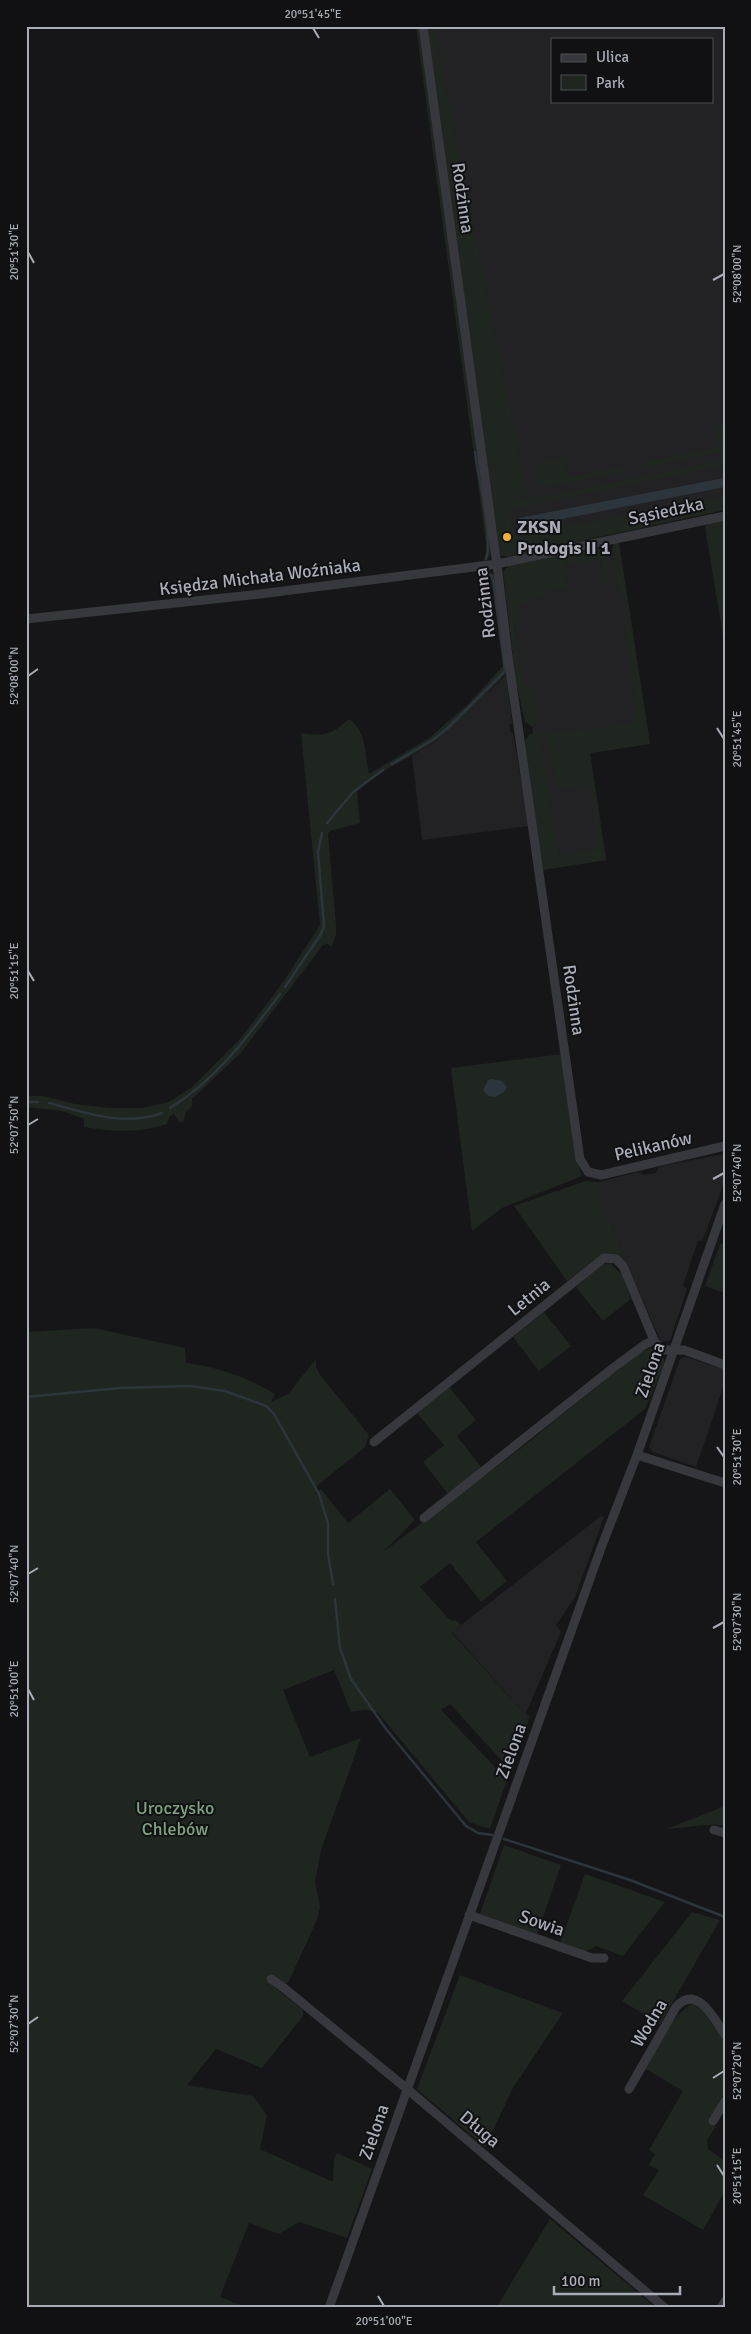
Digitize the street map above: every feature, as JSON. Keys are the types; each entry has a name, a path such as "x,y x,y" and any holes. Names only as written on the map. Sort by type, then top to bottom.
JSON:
{"street":[{"name":"Rodzinna","path":"422,26 497,564 508,656 578,1142 582,1163 589,1173"},
{"name":"Sąsiedzka","path":"497,564 725,516"},
{"name":"Księdza Michała Woźniaka","path":"26,619 266,594 497,564"},
{"name":"Pelikanów","path":"589,1173 601,1175 725,1146"},
{"name":"Zielona","path":"329,2308 406,2088 604,1539 637,1455 725,1204"},
{"name":"Letnia","path":"374,1442 604,1258 616,1259 623,1266 654,1340"},
{"path":"424,1518 644,1345 654,1340 661,1350 684,1350 725,1365"},
{"path":"637,1455 725,1483"},
{"path":"714,1830 725,1833"},
{"name":"Sowia","path":"469,1915 592,1958 604,1958"},
{"name":"Długa","path":"271,1979 406,2088 665,2308"},
{"name":"Wodna","path":"629,2089 676,2007 686,1999 694,1999 702,2003 725,2035"},
{"path":"713,2121 725,2101"},
{"path":"721,2308 725,2301"}],"shaded area":[{"path":"432,26 725,26 725,499 509,539 508,529 503,530"},
{"path":"724,478 725,487 521,527 519,518"},
{"path":"620,552 650,744 590,753 606,860 547,869 529,740 533,732 532,725 526,718 514,626 520,568"},
{"path":"505,676 511,722 509,724 510,731 513,733 529,826 422,840 412,756 436,741 470,712"},
{"path":"488,1080 502,1081 507,1087 504,1092 495,1097 488,1096 483,1090"},
{"path":"725,1154 725,1180 703,1240 698,1241 683,1285 687,1289 670,1340 661,1342 594,1189 598,1182 638,1172 644,1175 656,1173 659,1167"},
{"path":"686,1357 725,1370 725,1382 696,1467 653,1452 649,1447 680,1359"},
{"path":"601,1516 604,1517 575,1597 556,1625 561,1632 526,1713 530,1716 529,1719 452,1632"}],"green space":[{"path":"416,26 419,26 491,548 490,556 485,561 483,561 487,551"},
{"path":"426,26 434,26 525,484 531,494 518,497 519,500 534,495 543,497 725,460 725,465 646,481 641,480 641,482 508,510 513,536 725,497 725,510 507,557 500,555"},
{"path":"725,425 725,451 640,468 639,465 649,463 649,461 719,447 715,427"},
{"path":"564,458 568,477 622,467 623,472 548,487 540,484 534,472 536,468 543,462"},
{"path":"725,519 725,649 705,527 708,523"},
{"path":"619,542 650,744 590,753 606,860 543,870 525,743 528,736 540,732 559,856 599,849 589,784 556,789 547,737 550,732 557,733 624,724 635,719 637,714 622,613 626,612 624,596 619,594 612,550 614,544"},
{"path":"596,547 604,554 609,565 608,582 605,586 601,587 599,584 604,581 601,559 564,565 567,586 573,588 568,594 567,588 546,591 546,597 531,599 520,606 520,621 514,626 523,685 529,686 534,693 536,704 537,716 535,724 531,726 525,722 516,682 503,572 508,566"},
{"path":"484,570 494,574 512,723 509,725 511,722 504,676 471,711 444,735 374,777 357,792 360,823 330,831 328,834 336,925 336,935 331,947 328,944 323,945 241,1053 192,1099 192,1106 186,1112 183,1122 179,1122 174,1114 169,1117 167,1124 157,1127 126,1131 105,1130 84,1127 84,1119 62,1111 26,1107 26,1096 43,1096 75,1104 110,1108 142,1108 169,1102 192,1087 241,1038 283,982 320,925 301,733 316,735 328,733 349,719 355,724 362,737 369,774 429,738 467,705 503,666 491,578 477,573"},
{"path":"562,1054 577,1160 582,1176 502,1208 472,1231 451,1068"},
{"path":"585,1181 598,1182 595,1190 627,1264 619,1257 595,1260 567,1281 514,1206"},
{"path":"725,1242 725,1293 705,1286 720,1244"},
{"path":"610,1263 622,1275 631,1299 603,1321 576,1287 602,1265"},
{"path":"544,1312 571,1346 539,1371 513,1337"},
{"name":"Uroczysko Chlebów","path":"94,1328 185,1348 186,1363 221,1370 254,1383 275,1394 271,1402 288,1394 316,1359 316,1367 320,1375 369,1435 365,1447 318,1485 314,1495 321,1489 348,1523 390,1489 415,1520 383,1552 524,1446 637,1354 651,1348 664,1359 665,1363 645,1409 476,1542 507,1581 481,1602 450,1563 420,1587 450,1620 457,1621 461,1625 452,1633 529,1719 512,1772 450,1704 441,1710 507,1780 490,1829 469,1822 379,1714 369,1710 351,1712 334,1670 283,1690 310,1757 361,1738 321,1850 315,1882 320,1907 317,1920 288,1983 269,1983 303,2010 303,2016 262,2068 216,2049 187,2085 253,2096 267,2115 260,2149 333,2182 334,2159 337,2153 372,2169 347,2238 299,2222 279,2234 249,2223 220,2297 249,2308 26,2308 26,1332"},
{"path":"449,1387 476,1420 457,1436 482,1468 448,1494 423,1462 444,1445 417,1413"},
{"path":"725,1806 725,1826 710,1825 666,1829"},
{"path":"504,1845 561,1865 537,1934 480,1914"},
{"path":"585,1874 665,1902 623,1956 596,1946 585,1952 560,1943"},
{"path":"692,1912 720,1920 660,2024 622,2001"},
{"path":"460,1975 563,2013 513,2088 485,2147 417,2089"},
{"path":"692,2004 702,2009 725,2042 725,2092 708,2121 716,2126 707,2140 708,2149 725,2161 725,2191 703,2230 643,2195 659,2170 649,2165 655,2154 649,2150 683,2091 646,2069 671,2024 684,2009"},
{"path":"550,2219 656,2308 496,2308"}],"waterway":[{"path":"475,452 488,537 486,559"},
{"path":"487,573 492,576 494,585 505,670"},
{"path":"392,764 434,739 450,726 504,672"},
{"path":"327,823 353,792 383,770"},
{"path":"285,987 321,934 324,926 318,852 322,833"},
{"path":"170,1108 187,1097 217,1071 280,994"},
{"path":"26,1102 38,1102"},
{"path":"49,1103 119,1119 148,1117 162,1113"},
{"path":"26,1397 120,1388 190,1386 225,1391 266,1406 274,1414 319,1494 328,1523 328,1554 333,1584"},
{"path":"335,1599 340,1648 351,1679 386,1729 466,1826 478,1833 492,1835"},
{"path":"504,1839 630,1880 725,1917"}],"place":[{"name":"ZKSN Prologis II 1","path":"507,537"}]}
